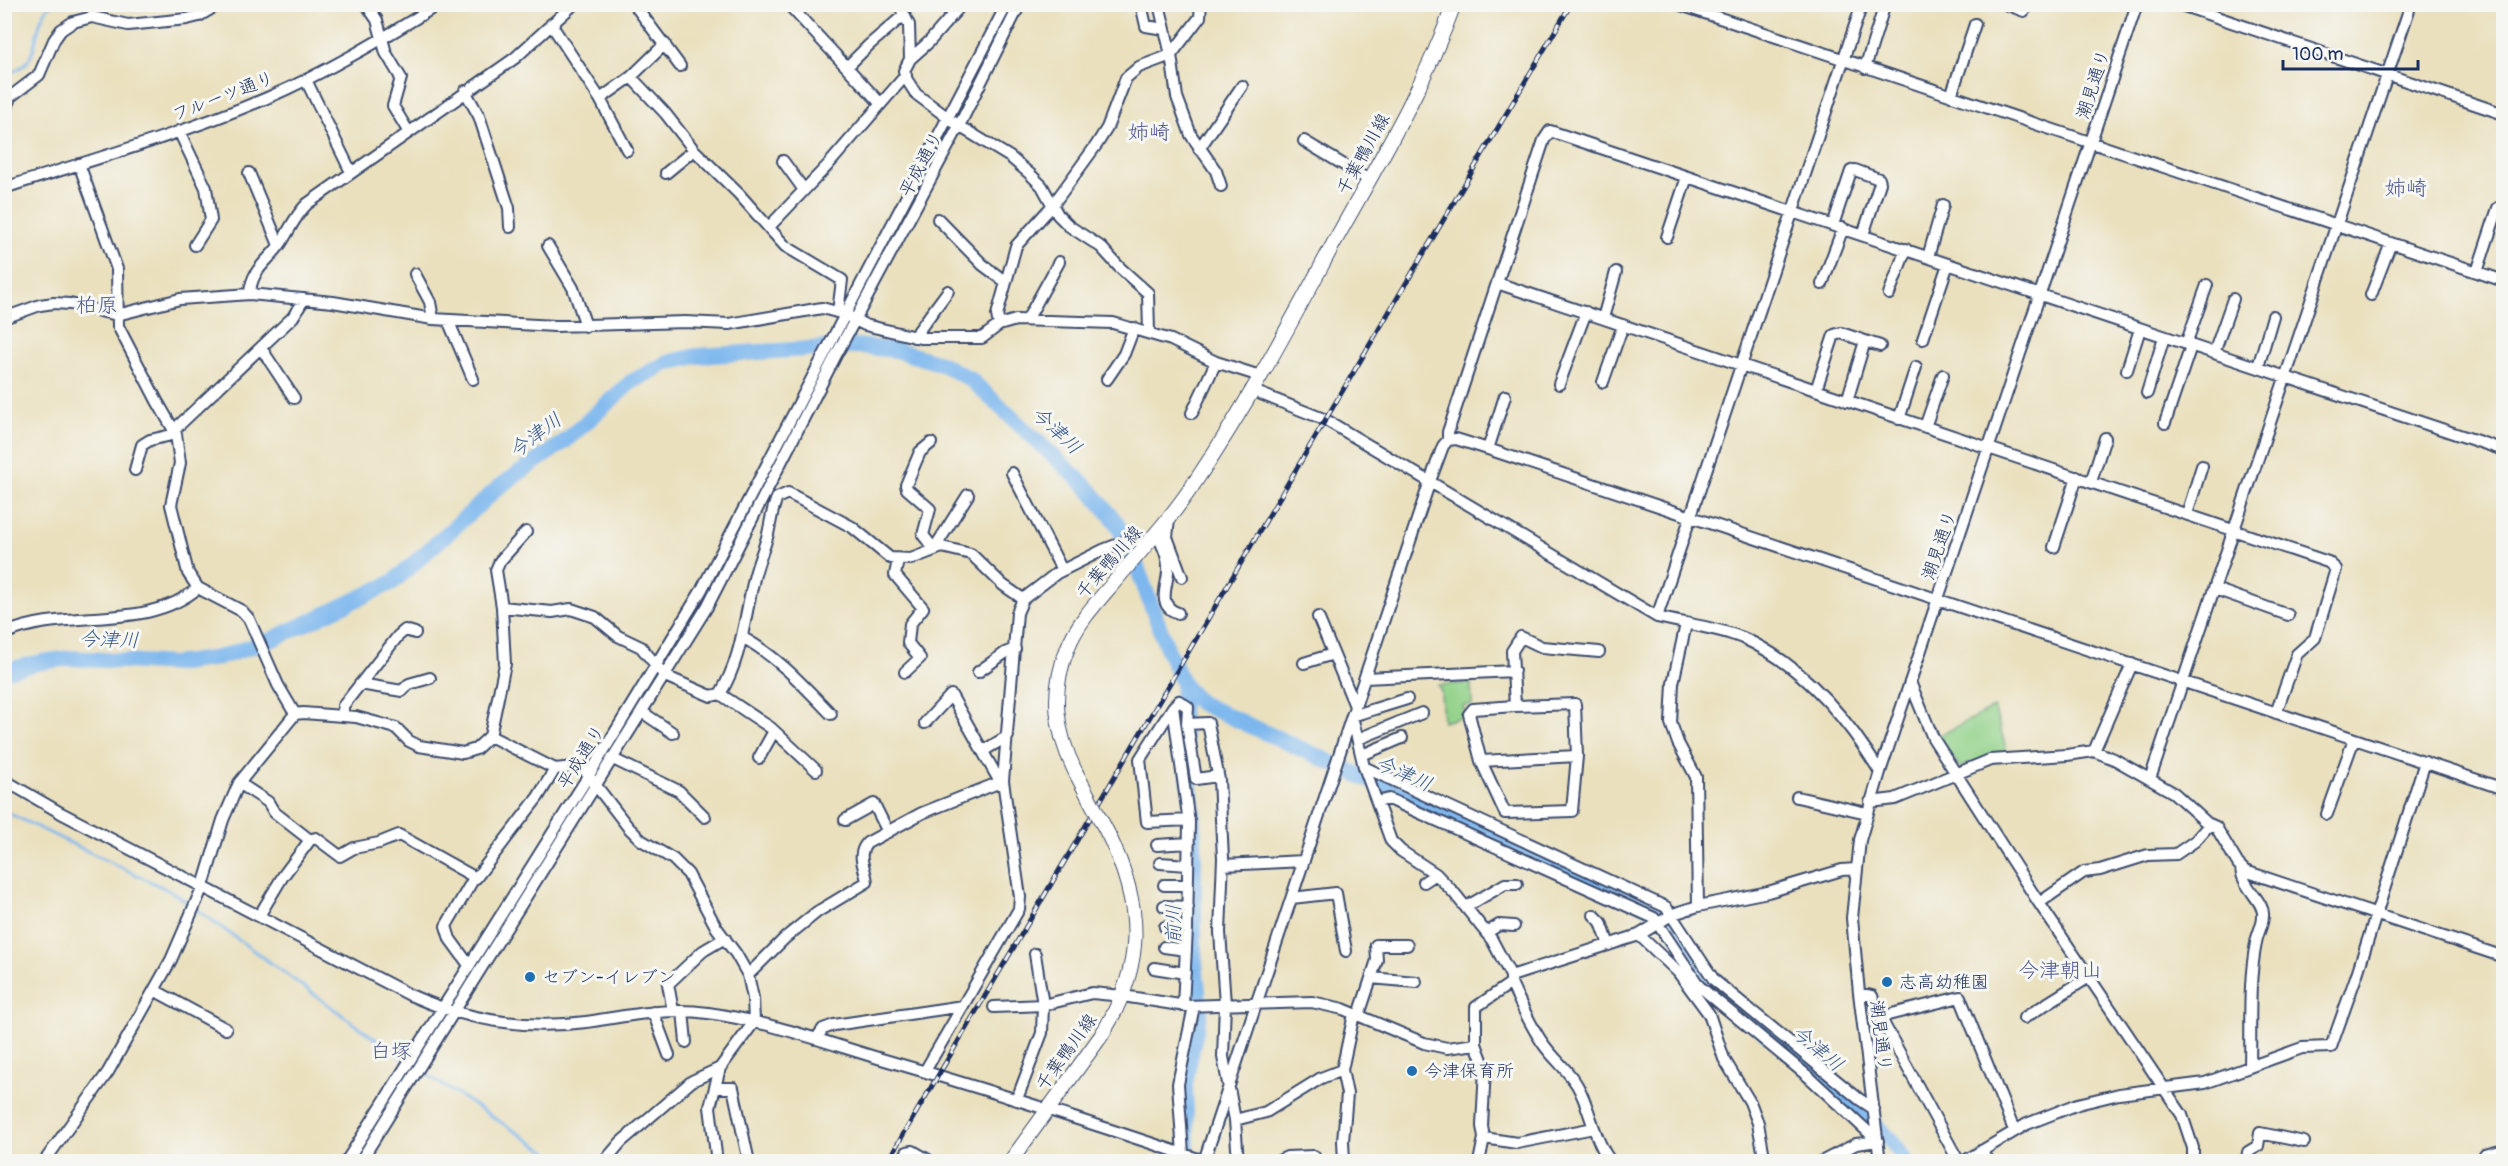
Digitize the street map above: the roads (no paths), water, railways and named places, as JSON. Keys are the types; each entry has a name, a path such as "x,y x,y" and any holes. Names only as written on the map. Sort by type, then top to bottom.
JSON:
{"main road":[{"name":"千葉鴨川線","path":"1010,1161 1101,1036 1123,996 1132,968 1135,916 1128,879 1108,834 1066,753 1058,724 1056,697 1058,678 1069,645 1078,627 1126,568 1140,541 1157,533 1169,519 1198,478 1260,376 1433,61 1454,4"}],"street":[{"path":"4,118 10,97 39,75 54,40 61,30 73,22 92,17 128,25 187,19 219,4"},
{"path":"366,4 377,20 390,63 401,78 393,106 408,131"},
{"name":"フルーツ通り","path":"5,188 235,111 306,80 383,39 439,4"},
{"path":"250,294 255,272 279,245 292,222 307,204 515,58 574,4"},
{"path":"634,4 680,66"},
{"path":"788,4 881,104"},
{"path":"962,4 929,42 910,59 904,71 916,93 959,126 1010,157 1030,174 1042,186 1052,206 1069,226 1101,247 1130,278 1145,288 1148,292 1149,332"},
{"name":"平成通り","path":"346,1161 589,776 701,591 823,358 841,313 857,289 1007,4"},
{"name":"平成通り","path":"360,1161 707,607 835,357 857,320 959,126 1020,4"},
{"path":"1142,4 1146,26 1164,29"},
{"path":"1159,4 1171,55 1177,97 1191,135 1216,171 1221,186"},
{"path":"999,325 997,315 1016,246 1052,206 1107,128 1126,78 1139,67 1171,55 1200,17 1201,4"},
{"path":"1678,4 1696,7 1843,61 2504,281"},
{"path":"1657,617 1862,4"},
{"path":"1865,68 1885,4"},
{"path":"2005,4 2024,11 2026,4"},
{"name":"潮見通り","path":"1878,1141 1852,918 1856,869 1867,813 2137,4"},
{"path":"2178,4 2504,114"},
{"path":"2150,779 2411,4"},
{"path":"847,67 902,10 909,25 910,59"},
{"path":"551,24 600,99 627,150"},
{"path":"1951,96 1975,24"},
{"path":"600,99 631,77 665,44"},
{"path":"769,227 906,75"},
{"path":"631,77 665,113 694,150 739,194 785,246 857,289"},
{"path":"306,80 351,172"},
{"path":"1199,148 1242,86"},
{"path":"465,91 479,116 509,208 510,227"},
{"path":"179,131 206,188 212,220 195,245"},
{"path":"4,780 61,813 410,995 454,1012 488,1020 531,1025 575,1023 653,1012 706,1012 754,1022 925,1071 1047,1108 1205,1161 1430,481 1443,446 1448,440 1448,432 1544,140 1550,131 2504,450"},
{"path":"1304,141 1369,180"},
{"path":"666,173 694,150"},
{"path":"783,161 804,190"},
{"path":"80,164 117,269 118,326 175,431 180,463 171,505 188,573 198,588 242,610 258,635 278,685 294,714"},
{"path":"1822,284 1851,171 1855,170 1879,179 1880,183 1863,235"},
{"path":"249,173 279,245"},
{"path":"1667,237 1687,177"},
{"path":"1928,257 1943,204"},
{"path":"2477,272 2498,208"},
{"path":"938,219 983,265 1006,282"},
{"path":"2371,295 2391,243"},
{"path":"548,246 573,288 586,326"},
{"path":"1889,294 1906,249"},
{"path":"1027,320 1059,262"},
{"path":"1923,339 1948,264"},
{"path":"1603,318 1616,272"},
{"path":"415,274 430,302 433,319"},
{"path":"841,313 842,280"},
{"path":"1497,283 2328,562 2336,569 2315,638 2298,654 2276,713"},
{"path":"2165,423 2207,285"},
{"path":"914,337 948,291"},
{"path":"4,318 40,305 54,303 70,304 117,315 180,299 250,294 333,302 433,319 586,326 684,322 729,324 822,308 841,313 865,325 914,337 982,338 999,325 1016,320 1113,324 1149,332 1176,342 1216,362 1260,376"},
{"path":"135,470 142,445 175,431 293,317 304,299"},
{"path":"2214,353 2232,299"},
{"path":"1559,384 1586,312"},
{"path":"2258,367 2273,316"},
{"path":"448,320 473,379"},
{"path":"1603,382 1623,325"},
{"path":"1107,379 1124,354 1134,328"},
{"path":"2127,370 2140,329"},
{"path":"1816,390 1834,335 1841,333 1880,346"},
{"path":"2146,393 2164,337"},
{"path":"1847,401 1865,342"},
{"path":"261,348 294,398"},
{"path":"1192,413 1216,362"},
{"path":"1899,418 1917,367"},
{"path":"1925,427 1943,375"},
{"path":"1251,390 1322,418 1657,617 1715,629 1742,638 1771,653 1790,667 1839,715 1880,772"},
{"path":"1488,449 1505,396"},
{"path":"2091,482 2105,438"},
{"path":"1448,440 1456,439 1488,449 2504,789"},
{"path":"931,443 920,452 906,486 930,509 923,535 934,549"},
{"path":"2187,514 2202,466"},
{"path":"1012,473 1062,570"},
{"path":"2054,547 2076,477"},
{"path":"756,485 779,497"},
{"path":"502,607 552,612 571,609 595,617 618,636 641,647 665,676 711,696 720,694 729,680 742,638 753,580 768,535 773,506 779,497 788,493 852,527 890,558 911,559 942,547 971,554 1004,585 1023,599"},
{"path":"934,549 968,495"},
{"path":"1169,519 1167,537 1182,577"},
{"path":"44,1161 108,1072 187,928 203,886 223,820 239,783 294,714 303,712 343,715 379,721 396,728 409,741 418,746 463,753 476,749 490,736 505,664 502,607 496,570 500,561 526,532"},
{"path":"1157,533 1168,565 1164,596 1168,607 1178,613"},
{"path":"925,1071 1019,909 1020,897 1002,781 1008,736 1017,613 1023,599 1062,570 1117,544 1140,541"},
{"path":"898,560 895,575 923,608 910,624 908,643 920,658 905,672"},
{"path":"4,634 36,622 91,620 173,604 185,599 198,588"},
{"path":"2215,589 2288,615"},
{"path":"1318,617 1354,711 1364,767 1391,841 1401,851 1436,874 1486,933 1544,1046 1576,1084 1588,1107 1602,1151 1611,1161"},
{"path":"1686,624 1673,684 1671,723 1678,743 1696,777 1698,906"},
{"path":"343,715 343,706 398,636 405,630 415,633"},
{"path":"1515,706 1512,651 1521,637 1542,646 1599,653"},
{"path":"742,638 762,648 784,666 831,714"},
{"path":"978,672 1005,653 1015,649"},
{"path":"1304,663 1333,654"},
{"path":"2094,751 2132,664"},
{"path":"1365,678 1514,671"},
{"path":"360,684 402,691 409,684 430,678"},
{"path":"1910,682 1934,738 2039,903 2182,1115 2193,1148 2193,1161"},
{"path":"720,694 774,731 816,770"},
{"path":"925,723 951,695 1002,781"},
{"path":"1354,711 1407,699"},
{"path":"1189,820 1147,822 1140,759 1179,700 1188,707 1187,724 1196,779 1218,776"},
{"path":"1575,704 1577,756 1572,811 1505,813 1481,761 1469,714 1473,709 1515,706 1575,704"},
{"path":"1173,707 1189,820 1185,973 1188,1006 1178,1084 1183,1154"},
{"path":"642,712 673,733"},
{"path":"1358,739 1422,713"},
{"path":"1187,724 1208,723 1218,776 1223,865 1220,932 1225,1004 1223,1057 1235,1120 1238,1161"},
{"path":"759,758 774,731"},
{"path":"490,736 555,769 574,767 584,770 628,827 641,840 674,859 688,874 748,975 753,998 754,1022 720,1068 710,1107 717,1161"},
{"path":"983,751 1008,736"},
{"path":"1362,755 1402,738"},
{"path":"2327,814 2354,739"},
{"path":"1192,753 1213,749"},
{"path":"1870,802 1895,799 1990,760 2094,751 2114,759 2174,793 2209,825 2216,827 2241,867 2245,884 2262,909 2264,916 2256,942 2250,1067"},
{"path":"1481,761 1577,756"},
{"path":"613,759 679,791 705,817"},
{"path":"1859,993 1872,996 1880,1017 1961,1161 2014,1130 2095,1100 2119,1094 2205,1083 2302,1048 2331,1047 2425,762"},
{"path":"1364,767 1666,907 1714,980 1874,1109"},
{"path":"469,965 450,939 446,926 474,878 538,797 555,769"},
{"path":"748,975 784,938 817,912 867,882 861,850 867,843 922,813 1002,781"},
{"path":"239,783 268,802 274,812 310,840"},
{"path":"1797,797 1867,813"},
{"path":"1377,802 1389,799 1654,918 1699,986 1810,1078 1878,1141 1880,1161"},
{"path":"844,820 874,804 888,832"},
{"path":"2039,903 2084,872 2100,870 2148,855 2176,854 2195,841 2209,825"},
{"path":"259,916 283,876 310,840 316,838 343,856 354,848 379,843 399,835 474,878"},
{"path":"1157,845 1189,843"},
{"path":"1223,865 1304,861"},
{"path":"1160,864 1188,865"},
{"path":"2241,867 2256,875 2504,957"},
{"path":"1479,1161 1484,1138 1482,1126 1485,1068 1476,1044 1476,1006 1511,979 1639,935 1672,914 1698,906 1768,892 1842,870 1856,869"},
{"path":"1424,882 1436,874"},
{"path":"1466,907 1505,884 1517,884"},
{"path":"1164,885 1188,885"},
{"path":"1292,898 1336,893 1346,951"},
{"path":"1164,906 1188,907"},
{"path":"1594,915 1601,922 1609,945"},
{"path":"1486,933 1499,925 1514,926"},
{"path":"1165,927 1187,929"},
{"path":"1639,935 1678,972 1709,1014 1724,1059 1754,1112 1765,1161"},
{"path":"686,1042 668,984 703,951 724,938"},
{"path":"1344,1161 1343,1141 1347,1094 1342,1070 1356,1014 1377,960 1376,945 1407,945"},
{"path":"1164,947 1186,950"},
{"path":"1017,1099 1042,1033 1043,1005 1035,954"},
{"path":"1154,968 1185,973"},
{"path":"2024,1018 2089,977"},
{"path":"1371,978 1416,982"},
{"path":"154,990 226,1029"},
{"path":"994,1007 1043,1005 1092,993 1188,1006 1312,1002 1343,1009 1424,1042 1447,1048 1476,1044"},
{"path":"1880,1017 1960,997 2014,1130"},
{"path":"816,1039 823,1029 834,1025 963,1006"},
{"path":"653,1012 669,1055"},
{"path":"604,1161 621,1142 692,1081 720,1068"},
{"path":"1235,1120 1266,1112 1321,1078 1342,1070"},
{"path":"715,1088 733,1088 749,1161"},
{"path":"1484,1138 1517,1143 1594,1128"},
{"path":"2247,1161 2248,1152 2258,1146 2260,1133 2304,1142"},
{"path":"1821,1161 1856,1144 1878,1141"},
{"path":"2485,1155 2504,1150"},
{"path":"902,1161 907,1152 913,1151 932,1161"},
{"path":"1980,1151 1990,1161"},
{"path":"1277,1161 1287,1157 1314,1156"}],"waterway":[{"path":"4,76 21,67 29,59 42,19 51,4"},
{"path":"120,4 140,8 177,4"},
{"name":"今津川","path":"4,671 70,658 175,664 218,658 271,640 393,582 499,487 564,442 631,382 667,363 696,356 857,346 895,350 940,363 970,379 1090,490 1116,522 1134,559 1169,653 1184,686 1200,703 1665,914 1706,982 1863,1114 1889,1138 1907,1162"},
{"name":"前川","path":"1183,688 1181,712 1194,822 1194,951 1200,1011 1185,1083 1187,1146 1185,1162"},
{"path":"4,811 172,892 191,905"},
{"path":"196,909 410,1064 563,1162"}],"railway":[{"path":"887,1162 1571,4"}],"place":[{"name":"セブン-イレブン","path":"530,977"},
{"name":"志高幼稚園","path":"1887,982"},
{"name":"今津保育所","path":"1412,1071"}],"district":[{"name":"姉崎","path":"1149,132"},
{"name":"姉崎","path":"2406,188"},
{"name":"柏原","path":"97,305"},
{"name":"今津朝山","path":"2060,970"},
{"name":"白塚","path":"391,1051"}]}
